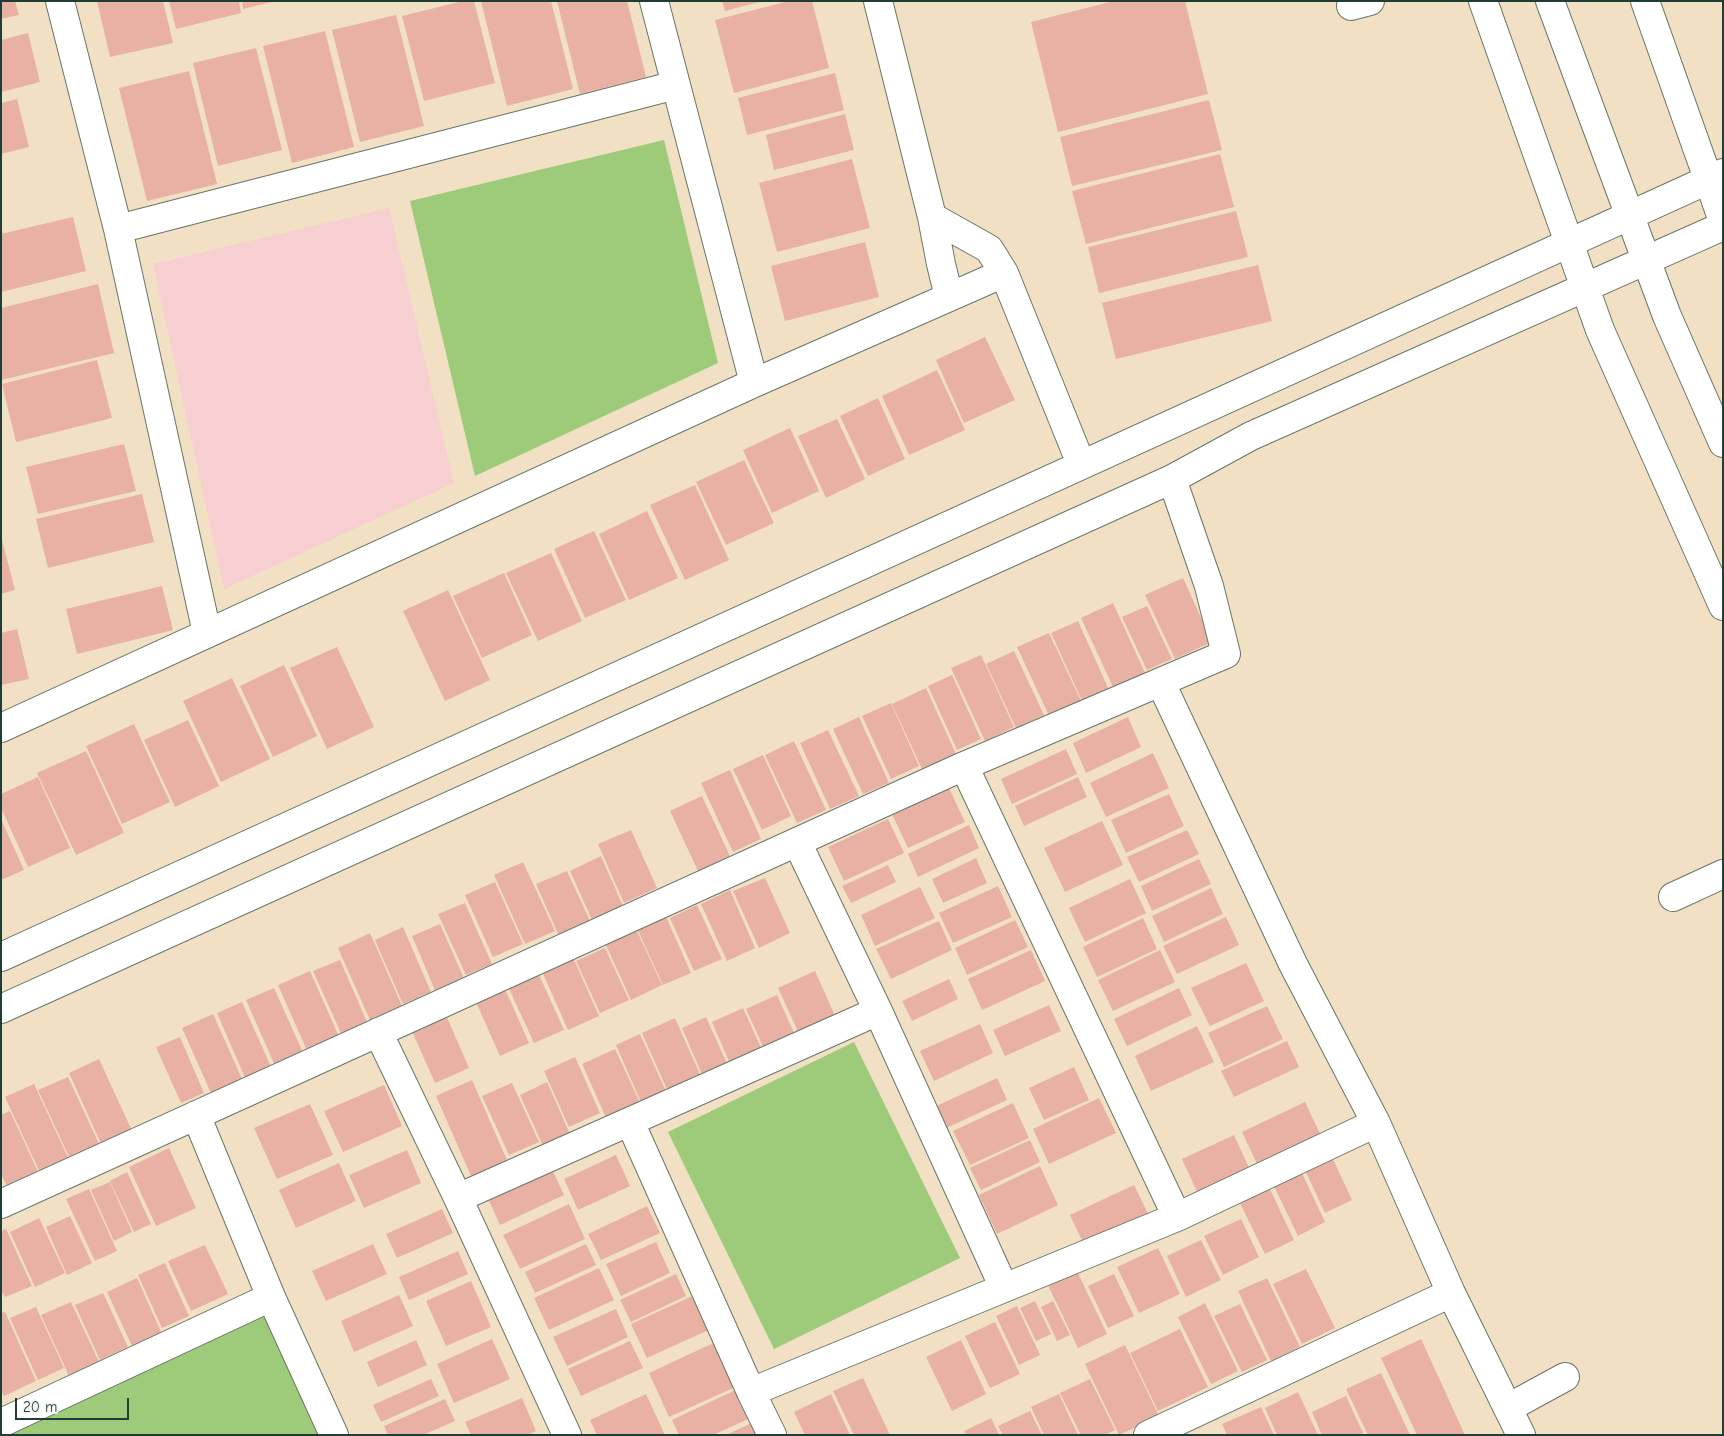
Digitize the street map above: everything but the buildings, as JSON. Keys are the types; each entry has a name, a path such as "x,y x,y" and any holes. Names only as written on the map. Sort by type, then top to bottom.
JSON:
{"street":[{"path":"60,1 118,229 207,633"},
{"path":"654,1 754,383"},
{"path":"878,1 932,217 949,297"},
{"path":"1483,1 1584,288 1604,339 1723,606"},
{"path":"1550,1 1667,316 1723,443"},
{"path":"1645,1 1715,176 1723,221"},
{"path":"118,229 676,85"},
{"path":"1,957 1715,176"},
{"path":"932,217 989,250 1004,273 1081,464"},
{"path":"1,1009 1172,478 1251,436 1723,226"},
{"path":"1,728 754,383 1004,273"},
{"path":"1,1204 964,766 1226,654 1209,586 1172,478"},
{"path":"1161,683 1293,964 1376,1123 1451,1293 1521,1435"},
{"path":"964,766 1177,1217"},
{"path":"797,842 878,1011 1004,1288"},
{"path":"1673,897 1723,874"},
{"path":"458,1198 878,1011"},
{"path":"378,1032 458,1198 568,1435"},
{"path":"196,1115 271,1297 334,1435"},
{"path":"630,1122 772,1435"},
{"path":"751,1392 1177,1217 1376,1123"},
{"path":"1148,1435 1451,1293"},
{"path":"1,1422 271,1297"},
{"path":"1508,1408 1565,1377"}],"shaded area":[{"path":"389,208 454,483 224,589 153,264"}],"green space":[{"path":"664,140 718,363 475,476 410,201"},
{"path":"854,1042 960,1258 774,1349 668,1132"},
{"path":"263,1312 320,1435 1,1435"}]}
